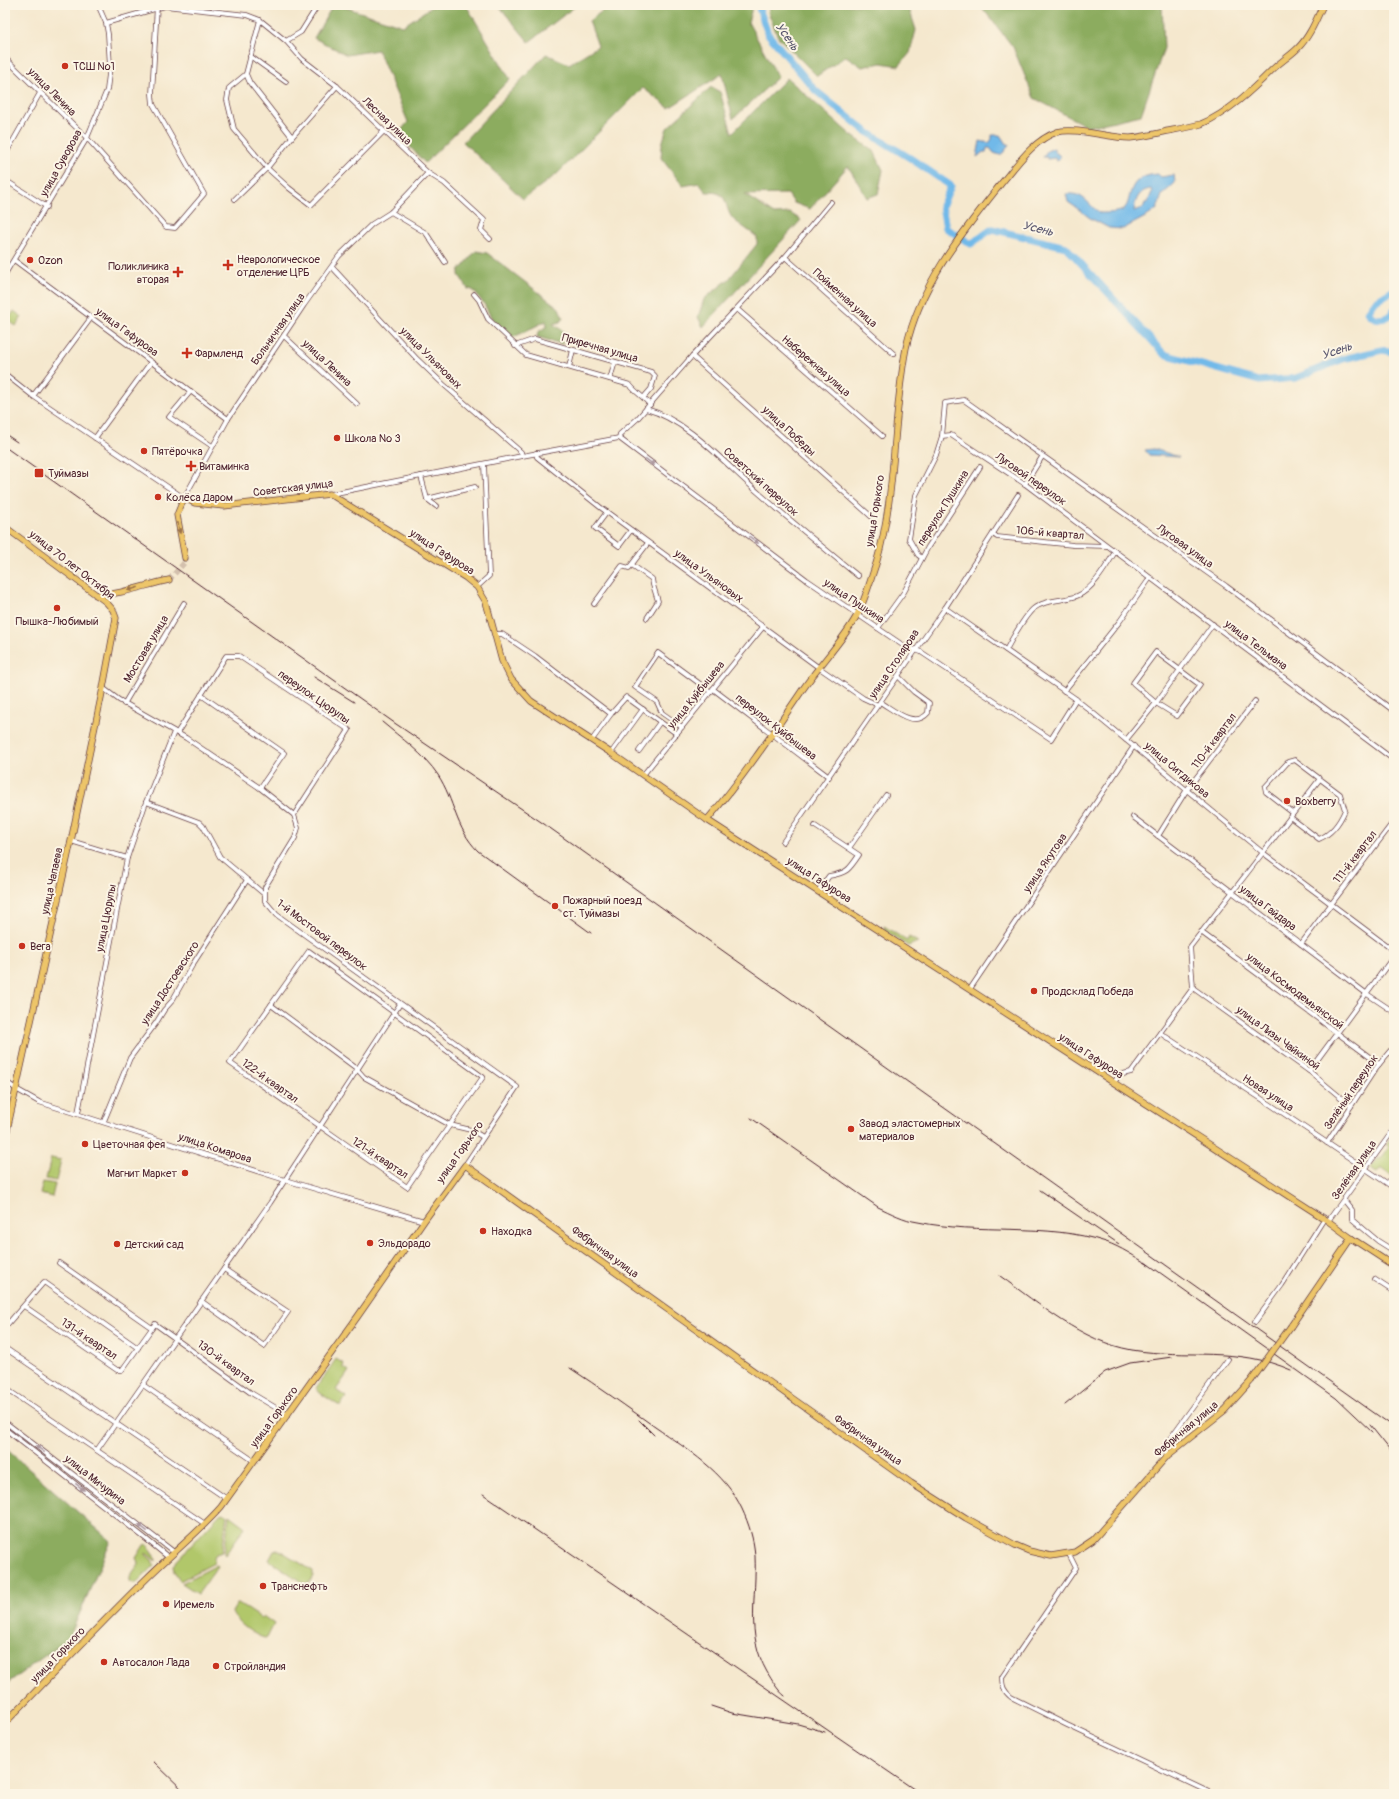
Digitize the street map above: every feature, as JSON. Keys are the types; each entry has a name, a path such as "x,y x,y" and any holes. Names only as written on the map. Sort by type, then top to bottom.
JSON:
{"main road":[{"name":"улица Горького","path":"707,820 772,734 818,667 844,636 857,614 875,566 887,517 900,386 907,346 913,325 929,284 951,248 1028,152 1043,139 1060,131 1127,138 1138,137 1199,124 1213,118 1253,89 1297,49 1313,27 1323,5"},
{"name":"Советская улица","path":"184,498 195,503 224,506 330,494"},
{"name":"улица Гафурова","path":"330,494 466,578 477,587 486,602 502,661 511,679 531,701 592,740 707,820 1326,1220 1394,1266"},
{"path":"184,498 177,515 185,558"},
{"name":"улица 70 лет Октября","path":"5,526 106,602 113,610 116,618 115,626"},
{"path":"96,595 111,595 169,580"},
{"name":"улица Чапаева","path":"5,1139 71,841 115,626"},
{"name":"улица Горького","path":"5,1723 168,1557 205,1524 226,1499 465,1165"},
{"name":"Фабричная улица","path":"465,1165 832,1428 966,1518 1028,1551 1051,1556 1069,1554 1083,1548 1094,1540 1168,1455 1225,1410 1251,1382 1351,1238"}],"street":[{"name":"улица Суворова","path":"5,274 47,207 87,138 107,90 110,66 106,23 98,5"},
{"path":"286,41 301,32 318,5"},
{"path":"106,23 157,6 247,15 260,20 246,74 250,83 292,137"},
{"name":"улица Ленина","path":"5,58 87,138 166,227 175,228 204,194 153,104 152,94 157,6"},
{"name":"Лесная улица","path":"260,20 286,41 302,59 337,86 428,173 444,183 484,220 481,230 490,239"},
{"path":"250,56 286,82"},
{"path":"246,74 229,88 227,100 234,129 267,168 311,205 384,131"},
{"path":"235,199 267,168 337,86"},
{"path":"5,155 40,93"},
{"name":"Больничная улица","path":"184,498 228,419 304,305 339,256 372,224 391,212 428,173"},
{"path":"5,180 47,207"},
{"path":"619,438 620,434 650,405 692,356 784,257 831,202"},
{"path":"391,212 426,233 445,262"},
{"name":"Пойменная улица","path":"784,257 894,354"},
{"name":"улица Гафурова","path":"14,260 228,419"},
{"name":"улица Ульяновых","path":"332,267 443,384 521,452 522,456"},
{"path":"474,294 479,300 488,319 515,346 526,354 630,385 644,397 650,405"},
{"name":"Набережная улица","path":"737,309 882,436"},
{"path":"33,396 91,318"},
{"name":"улица Ленина","path":"284,336 357,404"},
{"name":"Приречная улица","path":"515,346 535,339 651,372 655,376 651,389 644,397"},
{"path":"568,367 573,350"},
{"name":"улица Победы","path":"692,356 874,519"},
{"path":"95,438 151,362"},
{"path":"610,379 615,362"},
{"name":"Советская улица","path":"5,374 33,396 184,498"},
{"path":"191,391 169,417 212,446"},
{"name":"переулок Пушкина","path":"922,558 918,555 909,539 916,495 936,456 942,436 945,403 964,400"},
{"name":"Луговая улица","path":"964,400 1042,457 1226,586 1394,711"},
{"name":"Советский переулок","path":"646,409 664,415 696,437 773,506 858,576"},
{"name":"Луговой переулок","path":"942,436 951,435 1026,484 1107,546"},
{"name":"улица Пушкина","path":"619,438 795,571 904,646 921,652 1051,738 1076,700"},
{"name":"Советская улица","path":"330,494 619,438"},
{"name":"улица Ульяновых","path":"536,453 537,457 607,512 818,667 863,698 879,703 910,720 919,720 928,713 929,703 914,692 898,676"},
{"path":"1026,484 1042,457"},
{"path":"477,587 489,576 484,464"},
{"name":"переулок Пушкина","path":"878,628 904,592 922,558 980,467"},
{"path":"421,476 427,499 436,506"},
{"path":"427,499 475,487"},
{"name":"улица Столярова","path":"783,842 945,608 1018,495"},
{"path":"607,512 595,528 619,546 631,530"},
{"name":"106-й квартал","path":"993,534 997,537 1041,542 1107,546"},
{"path":"594,604 622,566 629,568 648,542"},
{"name":"улица Тельмана","path":"1107,546 1394,760"},
{"path":"1006,650 1033,609 1041,605 1079,595 1087,589 1102,572 1115,552"},
{"path":"632,564 652,579 652,585 658,600 647,618"},
{"path":"1064,691 1120,621 1150,578"},
{"name":"Мостовая улица","path":"124,704 184,603"},
{"name":"улица Ситдикова","path":"945,608 1076,700 1262,852 1394,951"},
{"path":"1126,740 1156,703 1213,624"},
{"name":"улица Куйбышева","path":"643,775 763,627"},
{"path":"495,634 502,634 535,656 611,714"},
{"path":"1156,652 1180,669 1200,685 1177,716 1156,703 1133,682 1156,652"},
{"name":"переулок Куйбышева","path":"682,727 662,714 657,702 635,686 658,653 712,690 829,777"},
{"name":"улица Цюрупы","path":"78,1113 127,858 146,802 176,732 226,656"},
{"name":"переулок Цюрупы","path":"226,656 239,656 349,730 294,815"},
{"path":"103,688 124,704 176,732 260,788 294,815"},
{"path":"201,696 284,753 260,788"},
{"path":"592,740 611,714 626,697 677,734"},
{"name":"110-й квартал","path":"1158,836 1186,791 1255,701"},
{"path":"611,753 642,709"},
{"path":"639,750 660,722"},
{"name":"улица Якутова","path":"970,989 1134,746"},
{"path":"1295,760 1340,794 1345,810 1342,817 1327,835 1319,839 1292,815 1266,792 1266,787 1288,762 1295,760"},
{"path":"1114,1083 1119,1075 1131,1072 1193,988 1190,947 1262,852 1320,780"},
{"path":"849,848 886,795"},
{"path":"146,802 199,822 204,826 220,857 264,894"},
{"name":"1-й Мостовой переулок","path":"294,815 298,828 295,838 264,887 264,894 268,906 276,915 517,1087"},
{"name":"улица Гайдара","path":"1133,817 1367,994 1394,1012"},
{"name":"111-й квартал","path":"1301,944 1394,821"},
{"path":"815,826 860,855 851,867 844,873 829,876 818,891"},
{"path":"71,841 127,858"},
{"name":"улица Достоевского","path":"104,1122 130,1058 172,1001 193,964 247,880"},
{"name":"улица Космодемьянской","path":"1201,932 1379,1064"},
{"name":"122-й квартал","path":"320,1127 230,1063 309,951 391,1009 394,1013"},
{"path":"1309,1071 1394,956"},
{"name":"улица Лизы Чайкиной","path":"1193,988 1309,1071 1352,1106"},
{"path":"97,1450 285,1180 356,1068 400,1004"},
{"path":"271,1005 356,1068 364,1077 450,1125 471,1130 483,1137"},
{"name":"121-й квартал","path":"320,1127 407,1187 482,1077 394,1013"},
{"name":"Новая улица","path":"1160,1033 1366,1168 1394,1188"},
{"name":"Зелёный переулок","path":"1327,1143 1379,1064 1390,1051"},
{"name":"улица Комарова","path":"5,1081 39,1102 78,1113 285,1180 424,1221"},
{"name":"улица Горького","path":"465,1165 517,1087"},
{"name":"Зелёная улица","path":"1254,1322 1282,1285 1326,1220 1344,1200 1394,1129"},
{"path":"1344,1200 1352,1210 1352,1219 1378,1241 1394,1251"},
{"path":"59,1263 152,1328"},
{"path":"201,1301 264,1346 288,1312 224,1269"},
{"path":"1374,1279 1394,1292"},
{"name":"131-й квартал","path":"138,1348 44,1282 24,1306 117,1370 122,1370 138,1348 155,1324"},
{"path":"5,1327 24,1306"},
{"name":"130-й квартал","path":"155,1324 251,1392 288,1414"},
{"path":"5,1348 226,1499"},
{"path":"1168,1455 1163,1448 1228,1359"},
{"path":"143,1385 254,1461"},
{"path":"5,1388 205,1524"},
{"name":"улица Мичурина","path":"5,1422 174,1552"},
{"name":"улица Мичурина","path":"5,1429 168,1557"},
{"path":"1069,1554 1076,1568 1002,1677 1004,1691 1011,1697 1067,1725 1213,1794"}],"green space":[{"path":"333,5 338,5 403,26 434,5 466,5 510,79 425,163 398,134 408,122 378,50 347,55 314,38"},
{"path":"498,5 577,5 529,42"},
{"path":"610,5 753,5 748,22 778,77 733,119 722,74 669,108 643,88 557,174 523,199 463,142 546,54 569,64 598,46 589,21"},
{"path":"771,5 908,5 916,30 910,53 899,66 881,63 862,67 846,56 817,76 778,37 768,12"},
{"path":"980,5 1162,5 1164,48 1141,115 1088,127 1034,98 1013,47"},
{"path":"787,78 851,135 874,151 883,170 878,194 867,198 848,166 810,209 794,203 788,194 745,195 774,214 790,213 801,220 703,327 698,317 704,299 729,279 757,244 757,237 734,220 730,215 723,197 720,194 706,192 699,183 683,186 661,158 662,144 667,128 711,87 720,92 732,133"},
{"path":"476,251 487,253 559,308 563,318 560,322 553,324 566,333 562,344 537,337 538,332 547,326 546,321 512,338 492,319 484,304 473,290 468,289 459,275 459,271"},
{"path":"14,311 22,317 16,326 8,320"},
{"path":"884,926 907,941 909,937 918,942 908,946 884,930"},
{"path":"1394,1133 1394,1177 1381,1168 1377,1173 1369,1168 1379,1158 1381,1159 1389,1147 1386,1145"},
{"path":"51,1158 61,1160 56,1181 46,1179"},
{"path":"43,1182 55,1184 52,1197 40,1194"},
{"path":"336,1359 344,1364 343,1367 349,1371 336,1390 346,1397 341,1405 338,1405 320,1393 316,1388"},
{"path":"5,1448 111,1541 69,1638 5,1685 5,1519 7,1511 5,1510"},
{"path":"223,1513 227,1515 222,1552 216,1554 214,1557 214,1563 180,1581 174,1572 173,1565 220,1514"},
{"path":"229,1515 245,1527 225,1555 224,1554"},
{"path":"147,1544 155,1555 156,1561 146,1553 154,1565 136,1583 133,1583 130,1581 130,1576 139,1564 136,1558 144,1545"},
{"path":"277,1550 313,1571 313,1576 309,1583 303,1583 269,1560 274,1551"},
{"path":"217,1565 218,1566 198,1594 182,1583"},
{"path":"237,1604 240,1604 261,1618 263,1616 274,1624 267,1638 252,1632 237,1620 232,1612"}],"water":[{"path":"992,135 1000,135 1006,144 1009,144 1005,151 1000,155 994,153 990,148 987,148 986,152 983,152 977,157 980,141 989,143 992,139"},
{"path":"1054,148 1054,151 1060,156 1059,160 1056,161 1055,158 1047,159 1047,157 1043,157 1047,151"},
{"path":"1158,174 1161,177 1174,175 1175,183 1162,195 1157,209 1123,229 1109,228 1090,218 1068,202 1066,194 1072,194 1082,197 1100,213 1123,210 1129,200 1133,187 1137,181 1145,176","holes":["1151,189 1152,192 1148,202 1145,203 1143,208 1134,211 1138,196 1143,191"]},
{"path":"1154,449 1179,457 1149,455 1145,450"}],"waterway":[{"name":"Усень","path":"758,5 768,34 816,91 867,132 910,158 951,186 942,206 946,228 971,244 992,229 1066,247 1164,354 1259,381 1296,378 1343,359 1382,350 1394,352"},
{"path":"1394,290 1376,301 1368,312 1375,318 1380,319 1386,318 1394,311"}],"tunnel":[{"path":"169,580 185,562 185,558"}],"railway":[{"path":"5,434 17,442"},
{"path":"5,447 396,724 547,826 1394,1427"},
{"path":"314,677 354,702"},
{"path":"382,722 426,760 438,775 444,785 464,833 478,851 591,933"},
{"path":"751,1118 878,1207 903,1218 941,1226 1036,1230 1083,1236 1112,1244 1149,1265"},
{"path":"1040,1190 1119,1244"},
{"path":"1145,1262 1336,1398 1372,1432"},
{"path":"1000,1276 1062,1320 1096,1339 1113,1345 1132,1350 1172,1354 1231,1355 1251,1358 1291,1370"},
{"path":"1065,1405 1105,1372 1130,1363 1172,1357"},
{"path":"570,1368 693,1453 716,1473 735,1496 747,1520 755,1556 754,1629 756,1643 760,1658 767,1672 777,1688 785,1696"},
{"path":"639,1420 654,1435"},
{"path":"1370,1425 1394,1455"},
{"path":"483,1494 921,1794"},
{"path":"711,1706 732,1713 798,1724 825,1732"},
{"path":"154,1762 187,1794"}],"place":[{"name":"ТСШ №1","path":"65,66"},
{"name":"Ozon","path":"30,260"},
{"name":"Неврологическое отделение ЦРБ","path":"228,265"},
{"name":"Поликлиника вторая","path":"178,272"},
{"name":"Фармленд","path":"187,353"},
{"name":"Школа № 3","path":"337,438"},
{"name":"Пятёрочка","path":"144,451"},
{"name":"Витаминка","path":"191,466"},
{"name":"Туймазы","path":"39,473"},
{"name":"Колёса Даром","path":"158,497"},
{"name":"Пышка-Любимый","path":"57,608"},
{"name":"Boxberry","path":"1287,801"},
{"name":"Пожарный поезд ст. Туймазы","path":"555,906"},
{"name":"Вега","path":"22,946"},
{"name":"Продсклад Победа","path":"1034,991"},
{"name":"Завод эластомерных материалов","path":"851,1129"},
{"name":"Цветочная фея","path":"85,1144"},
{"name":"Магнит Маркет","path":"185,1173"},
{"name":"Находка","path":"483,1231"},
{"name":"Эльдорадо","path":"370,1243"},
{"name":"Детский сад","path":"117,1244"},
{"name":"Транснефть","path":"263,1586"},
{"name":"Иремель","path":"166,1604"},
{"name":"Автосалон Лада","path":"104,1662"},
{"name":"Стройландия","path":"216,1666"}]}
